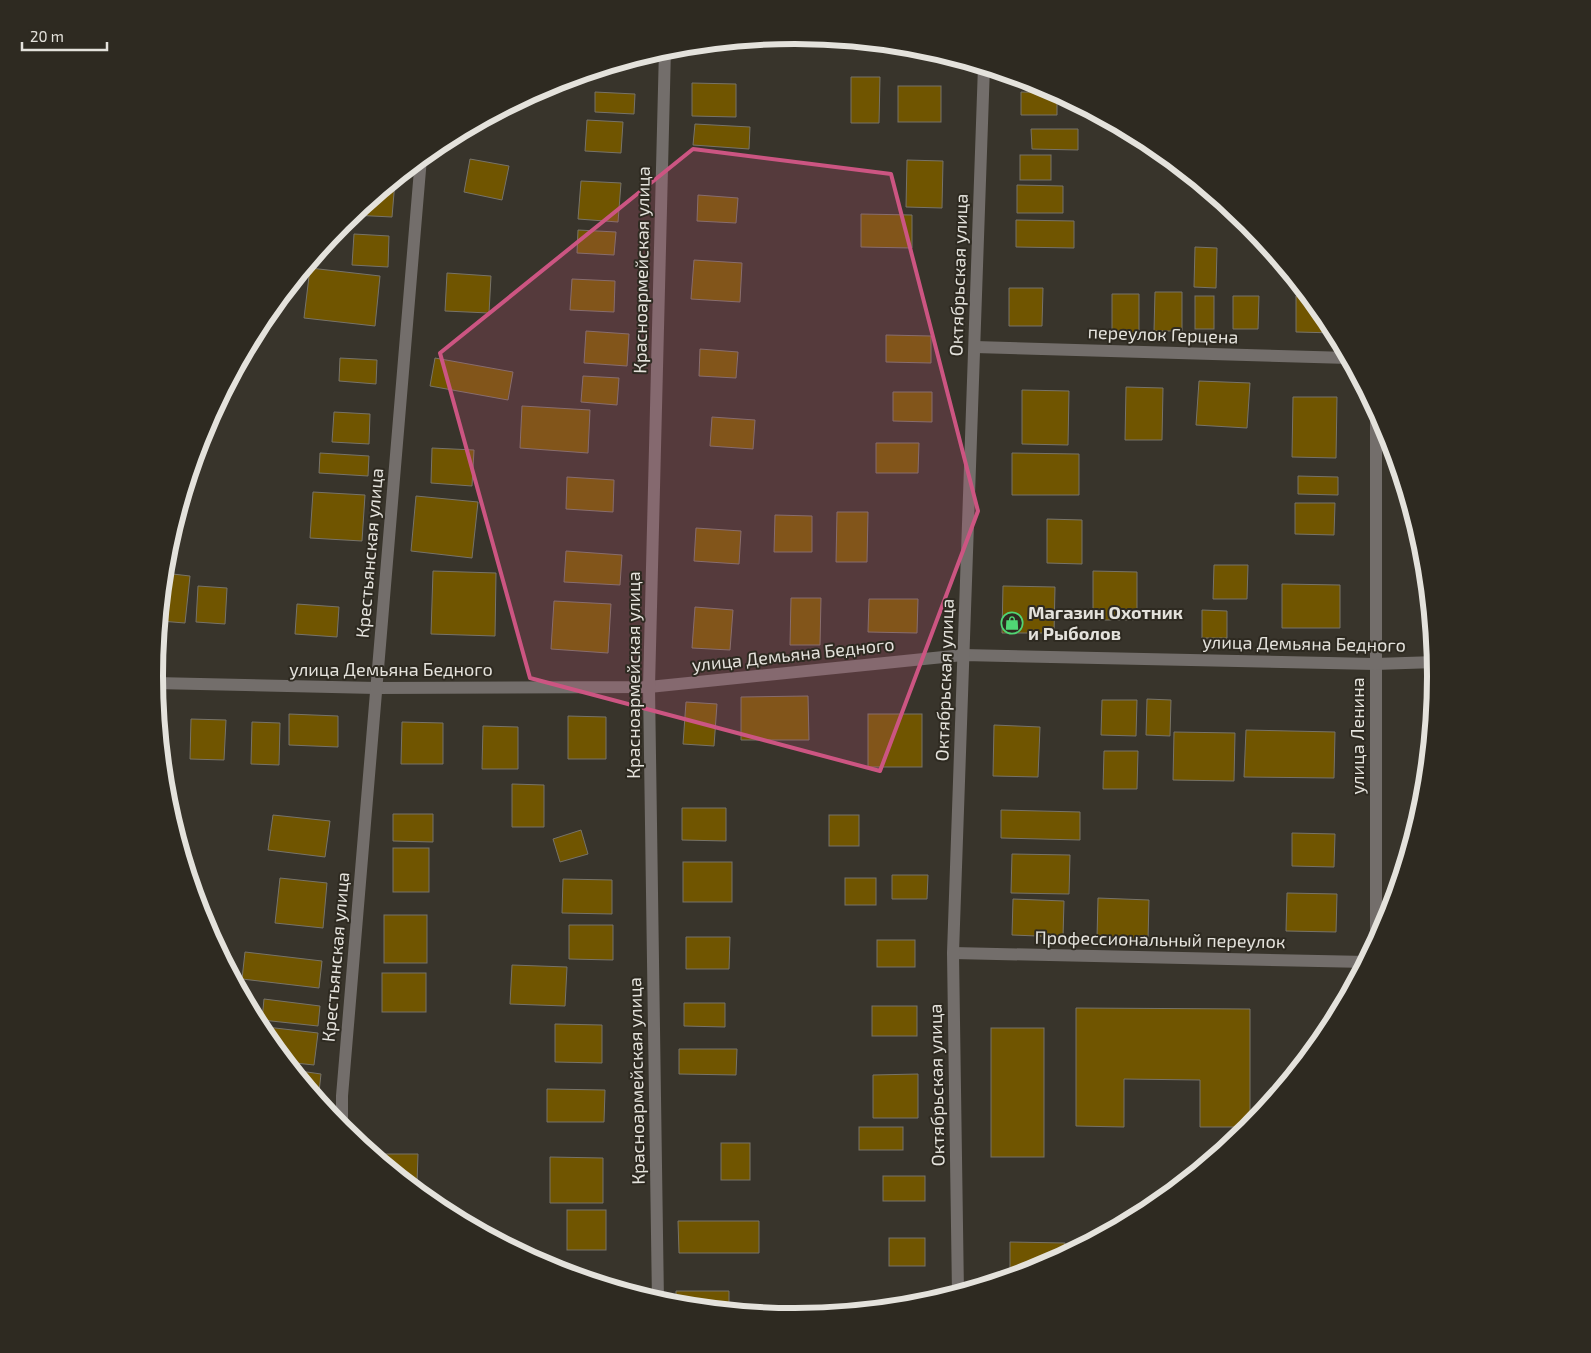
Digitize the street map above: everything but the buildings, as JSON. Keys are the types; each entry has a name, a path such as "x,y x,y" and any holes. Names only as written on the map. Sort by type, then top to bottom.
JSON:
{"street":[{"name":"Красноармейская улица","path":"658,1294 649,687 665,58"},
{"name":"Октябрьская улица","path":"958,1288 953,953 984,72"},
{"name":"Крестьянская улица","path":"342,1118 342,1096 419,168"},
{"name":"переулок Герцена","path":"975,347 1342,358"},
{"name":"улица Ленина","path":"1376,425 1376,928"},
{"name":"улица Демьяна Бедного","path":"163,683 376,688 649,687 963,655 1375,664 1428,662"},
{"name":"Профессиональный переулок","path":"953,953 1360,962"}],"highlighted area":[{"path":"693,149 891,174 978,511 880,771 530,678 440,353"}],"place":[{"name":"Магазин Охотник и Рыболов","path":"1012,623"}]}
